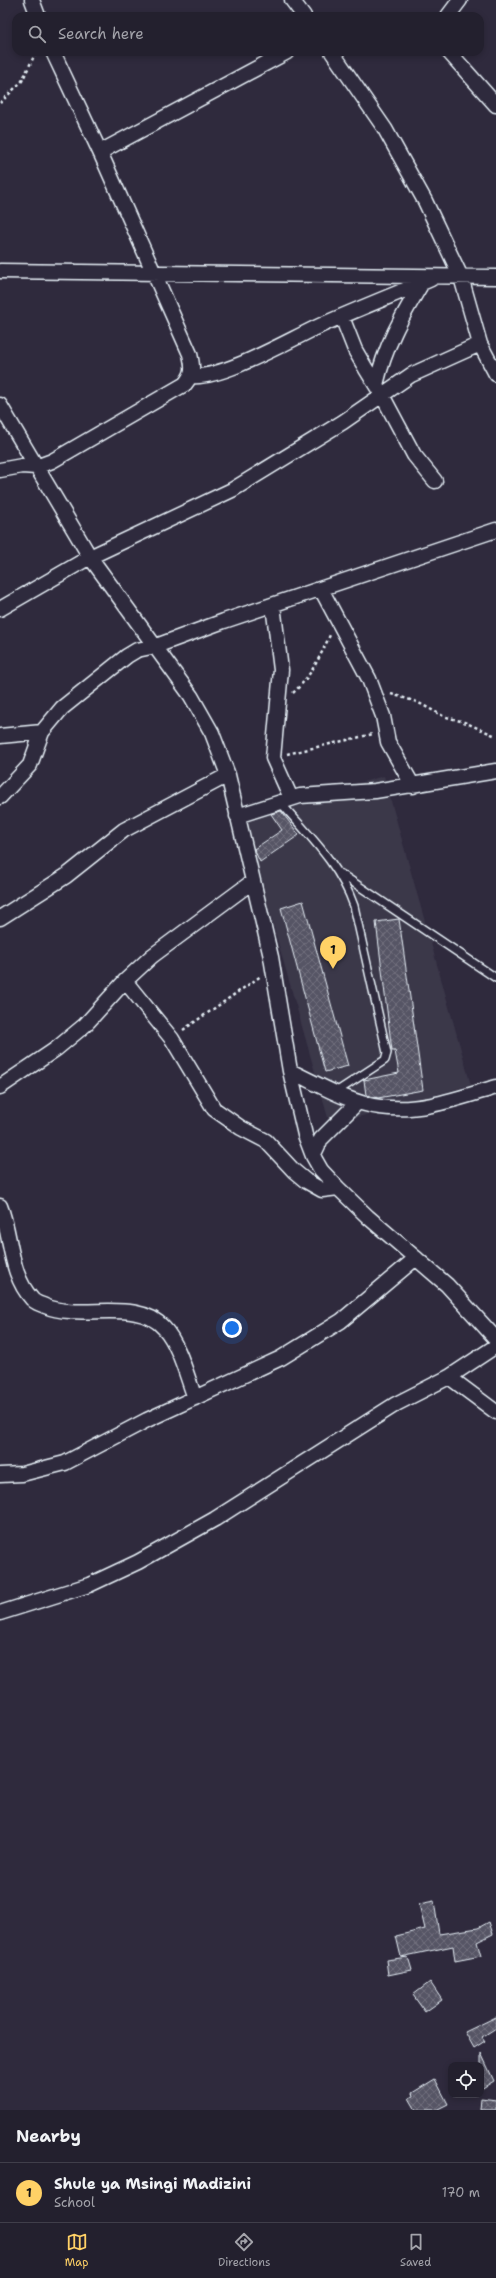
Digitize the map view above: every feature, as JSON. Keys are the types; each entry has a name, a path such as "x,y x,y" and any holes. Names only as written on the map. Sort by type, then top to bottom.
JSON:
{"street":[{"path":"32,0 36,12"},
{"path":"292,0 301,12"},
{"path":"451,12 460,0"},
{"path":"0,470 22,466 36,467 70,452 185,384 192,376 193,369 190,354 152,273 100,152 55,56"},
{"path":"100,152 280,56"},
{"path":"335,56 385,129 407,167 461,277 480,344 496,374"},
{"path":"453,56 496,105"},
{"path":"0,271 496,277"},
{"path":"192,376 202,377 215,373 342,316 436,277"},
{"path":"379,390 385,351 393,333 422,283"},
{"path":"342,316 355,350 379,390 414,455 435,481"},
{"path":"0,608 90,557 232,490 343,422 379,390 480,344"},
{"path":"0,405 90,557 191,696 220,751 228,775 273,968 290,1071 305,1135 313,1156 321,1170 338,1188 368,1217 447,1285 496,1339"},
{"path":"0,797 30,765 42,732 62,708 127,656 137,650 156,646 496,530"},
{"path":"321,589 376,695 391,748 413,786"},
{"path":"273,605 281,670 273,756 285,800"},
{"path":"0,736 42,732"},
{"path":"237,816 308,794 375,791 413,786 496,771"},
{"path":"0,918 66,876 124,830 228,775"},
{"path":"0,1087 56,1050 85,1025 125,981 152,956 252,882"},
{"path":"125,981 172,1039 214,1109 236,1125 266,1142 294,1171 306,1181 322,1190 338,1188"},
{"path":"290,1071 358,1102 380,1107 404,1109 445,1103 496,1087"},
{"path":"313,1156 321,1139 358,1102"},
{"path":"0,1206 6,1222 11,1251 22,1285 33,1301 53,1309 86,1312 139,1313 154,1318 166,1329 175,1346 195,1398"},
{"path":"0,1475 22,1474 65,1463 195,1398 281,1358 310,1342 342,1321 416,1258"},
{"path":"0,1613 89,1585 138,1562 215,1520 396,1404 449,1377 496,1346"},
{"path":"449,1377 496,1412"}],"lane":[{"path":"285,800 340,874 354,906 387,1053 385,1060 336,1092"},
{"path":"340,874 496,978"}],"path":[{"path":"0,104 22,81 34,56"},
{"path":"278,704 309,676 338,621"},
{"path":"386,691 399,698 417,702 443,716 464,722 496,736"},
{"path":"273,756 302,752 386,731"},
{"path":"172,1039 273,968"}],"shaded area":[{"path":"384,776 471,1085 330,1125 242,816"}],"building":[{"path":"281,811 299,835 260,862 254,849 282,830 271,814"},
{"path":"303,901 348,1066 325,1072 281,908"},
{"path":"399,919 423,1090 378,1098 366,1095 364,1080 399,1073 395,1051 392,1051 376,922"},
{"path":"434,1901 439,1934 478,1928 489,1922 493,1934 477,1942 481,1956 455,1961 453,1946 401,1957 396,1936 425,1929 419,1904"},
{"path":"408,1957 412,1970 388,1975 386,1960"},
{"path":"430,1982 442,2000 425,2012 413,1995"},
{"path":"496,2017 496,2028 482,2037 485,2041 474,2048 465,2032"},
{"path":"481,2053 494,2081 484,2087 484,2062 481,2062"},
{"path":"435,2079 448,2104 436,2110 416,2110 409,2098 413,2096 412,2093"},
{"path":"481,2098 496,2100 496,2110 480,2110"}],"place":[{"name":"Shule ya Msingi Madizini","path":"333,969"}]}
